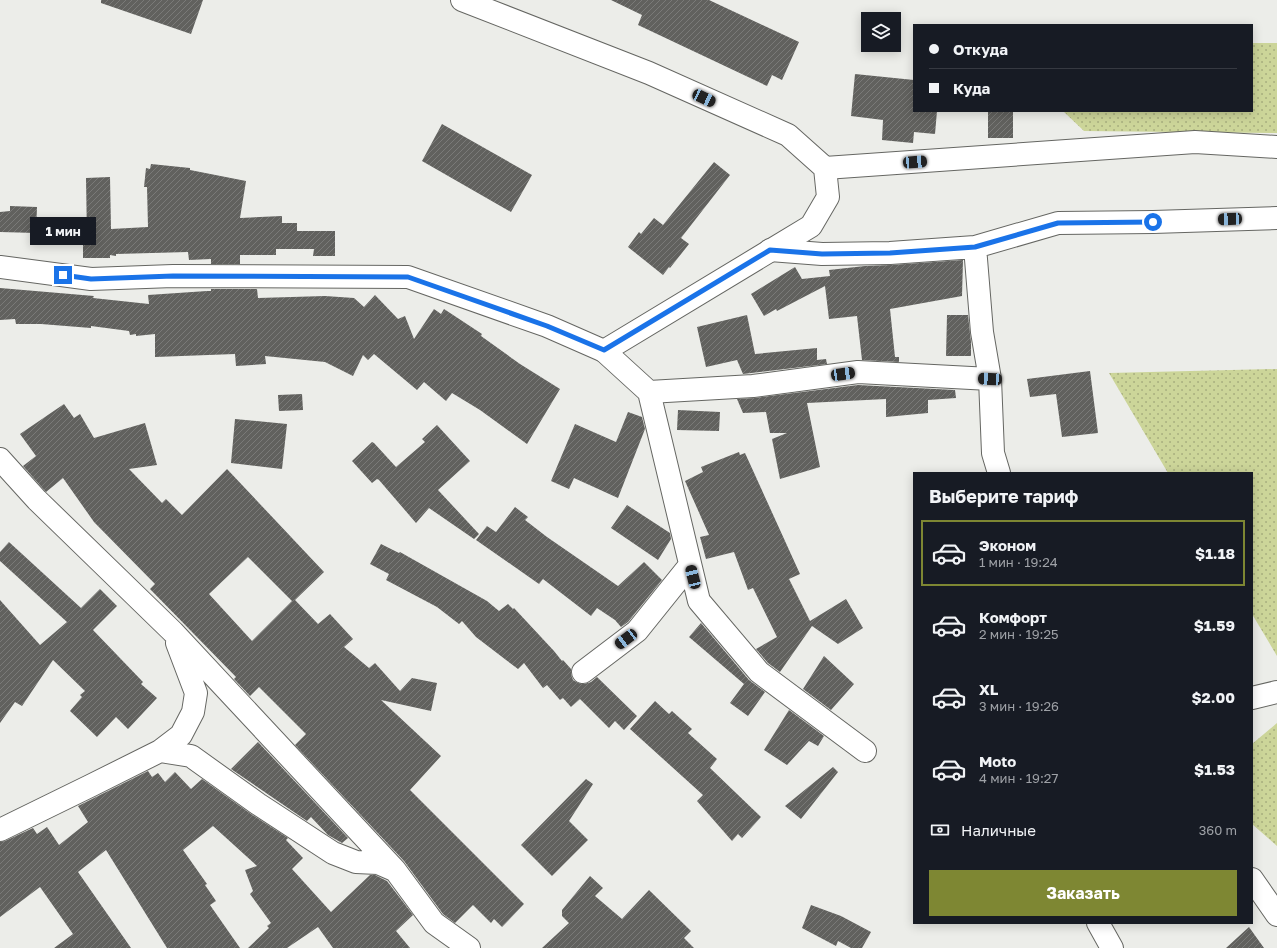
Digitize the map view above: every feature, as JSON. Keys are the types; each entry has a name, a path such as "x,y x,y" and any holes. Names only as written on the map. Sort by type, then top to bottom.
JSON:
{"street":[{"path":"462,0 649,72 788,135 825,168 828,197 811,226 604,350"},
{"path":"825,168 1195,142 1277,147"},
{"path":"770,250 822,254 890,253 975,247 1058,223 1277,218"},
{"path":"975,247 982,332 990,379 993,453 999,472"},
{"path":"0,267 91,279 173,276 408,277 547,326 604,350 649,392 699,601 759,672 865,751"},
{"path":"649,392 753,386 858,372 990,379"},
{"path":"0,459 37,500 173,632 395,870 434,923 469,948"},
{"path":"583,672 637,631 690,565"},
{"path":"0,830 160,751 181,735 193,712 196,693 173,632"},
{"path":"1253,698 1277,692"},
{"path":"160,751 191,756 258,804 333,854 356,862 378,863 395,870"},
{"path":"1253,880 1277,915"},
{"path":"1099,924 1112,948"}],"green space":[{"path":"1253,43 1277,43 1277,133 1084,131 1064,112 1253,112"},
{"path":"1277,369 1277,656 1253,616 1253,472 1167,472 1109,373"},
{"path":"1277,723 1277,846 1253,825 1253,743"}],"building":[{"path":"101,0 203,0 191,34 101,3"},
{"path":"611,0 709,0 799,42 782,80 772,75 767,86 638,25 642,15"},
{"path":"855,74 913,80 913,112 937,112 935,134 914,132 913,143 882,140 883,120 851,116"},
{"path":"988,112 1013,112 1013,138 988,138"},
{"path":"442,124 532,175 511,212 422,161"},
{"path":"714,162 730,175 681,238 689,244 663,275 628,247 639,232 641,234 654,218 663,225"},
{"path":"151,164 190,168 190,170 246,181 240,218 282,216 282,223 297,223 297,231 335,231 335,256 313,256 314,249 276,249 276,255 240,255 240,264 211,264 211,259 189,260 188,252 116,254 116,256 110,255 110,258 83,258 83,239 87,239 86,178 110,177 111,229 148,227 147,187 144,187 146,168 150,169"},
{"path":"10,206 37,207 36,233 0,232 0,212 10,211"},
{"path":"963,260 962,296 890,309 895,357 899,357 899,362 862,360 857,316 829,319 825,286 777,311 776,309 764,316 751,294 795,267 802,279 830,276 829,270 865,266"},
{"path":"0,288 94,296 93,298 149,304 148,295 211,291 211,289 257,289 258,298 325,296 354,298 364,307 375,295 398,319 405,316 414,339 434,309 441,314 444,309 482,334 481,336 520,364 560,389 527,444 480,410 452,393 446,401 424,382 417,390 374,354 368,360 363,355 353,376 325,362 265,356 266,364 236,366 235,354 155,357 155,334 136,336 136,334 130,335 129,331 91,326 91,328 41,324 16,324 15,319 0,320"},
{"path":"747,315 755,354 817,348 817,360 826,359 827,364 743,374 737,360 706,367 697,327"},
{"path":"947,315 968,315 971,356 946,356"},
{"path":"1090,371 1098,433 1062,437 1056,394 1030,397 1027,379"},
{"path":"858,385 955,390 956,398 928,400 928,413 886,417 886,399 807,403 820,467 780,479 772,439 787,433 770,433 766,412 743,413 737,399"},
{"path":"302,394 303,410 279,411 278,395"},
{"path":"64,404 74,418 80,414 94,438 145,423 157,465 129,469 162,503 166,499 182,515 227,469 324,572 295,600 318,624 330,614 353,639 344,647 369,668 375,663 400,691 412,678 437,683 431,711 381,700 441,756 410,790 524,904 502,927 494,919 491,923 473,905 455,923 443,914 404,861 295,745 306,734 259,687 250,696 234,679 236,677 150,589 155,584 94,522 63,478 46,492 23,466 36,456 20,434","holes":["248,557 292,601 252,641 209,594"]},
{"path":"678,410 720,412 719,431 677,430"},
{"path":"628,412 642,417 645,429 618,498 574,478 569,489 551,481 575,424 616,442"},
{"path":"235,419 287,424 282,469 231,463"},
{"path":"437,425 470,461 438,490 479,534 474,539 429,508 416,523 379,480 377,479 372,483 352,461 372,442 396,467 425,442 422,439"},
{"path":"739,452 740,455 745,453 800,574 789,579 810,621 846,599 863,628 838,644 812,626 780,672 768,663 756,649 777,637 753,588 748,590 734,552 706,559 700,537 709,535 685,481 703,472 701,467"},
{"path":"627,505 670,533 671,539 658,560 611,528"},
{"path":"515,507 528,517 525,520 547,537 618,586 644,562 662,580 628,622 621,627 615,620 597,608 591,616 543,579 539,584 476,540 487,526 496,532"},
{"path":"9,542 81,608 100,589 117,606 93,630 143,682 141,684 157,698 128,729 116,717 97,737 70,711 82,697 80,695 85,691 53,660 22,706 15,702 0,723 0,600 40,645 67,622 0,561 0,552"},
{"path":"381,544 399,553 400,552 487,601 499,611 508,604 513,609 514,608 571,669 573,680 584,684 591,682 597,677 637,716 624,730 615,721 609,728 580,699 571,707 563,698 560,700 547,685 543,688 524,663 518,669 476,637 462,621 459,624 437,607 386,580 389,574 370,564"},
{"path":"701,623 749,680 765,692 748,716 730,703 744,684 689,637"},
{"path":"824,656 854,684 831,710 803,689"},
{"path":"655,701 669,714 672,711 692,729 688,733 717,759 710,768 761,817 742,838 738,834 732,841 697,801 703,795 630,729"},
{"path":"789,710 824,736 818,746 809,741 787,765 764,750"},
{"path":"258,742 348,838 342,843 328,835 311,817 307,821 231,769"},
{"path":"833,767 838,772 801,819 785,806"},
{"path":"148,771 152,777 158,773 165,782 175,772 191,789 202,779 288,838 286,840 303,858 292,869 331,912 370,875 375,875 387,881 413,915 396,931 410,948 333,948 318,927 287,948 248,948 269,928 267,926 271,923 250,894 253,891 245,870 257,866 213,826 183,850 207,884 205,885 216,901 210,905 240,948 167,948 106,850 78,872 131,948 54,948 73,934 40,887 0,917 0,842 33,828 37,834 47,827 59,845 88,822 78,806"},
{"path":"586,779 593,784 569,821 588,840 552,876 521,845"},
{"path":"590,876 603,888 595,896 622,919 649,890 691,931 684,938 694,948 542,948 569,923 562,916 562,910"},
{"path":"811,905 841,916 871,932 862,948 851,948 838,941 836,946 802,928"},
{"path":"1249,927 1264,948 1226,948"}],"route":[{"path":"63,275 91,279 173,276 408,277 547,326 604,350 770,250 822,254 890,253 975,247 1058,223 1153,222"}]}
